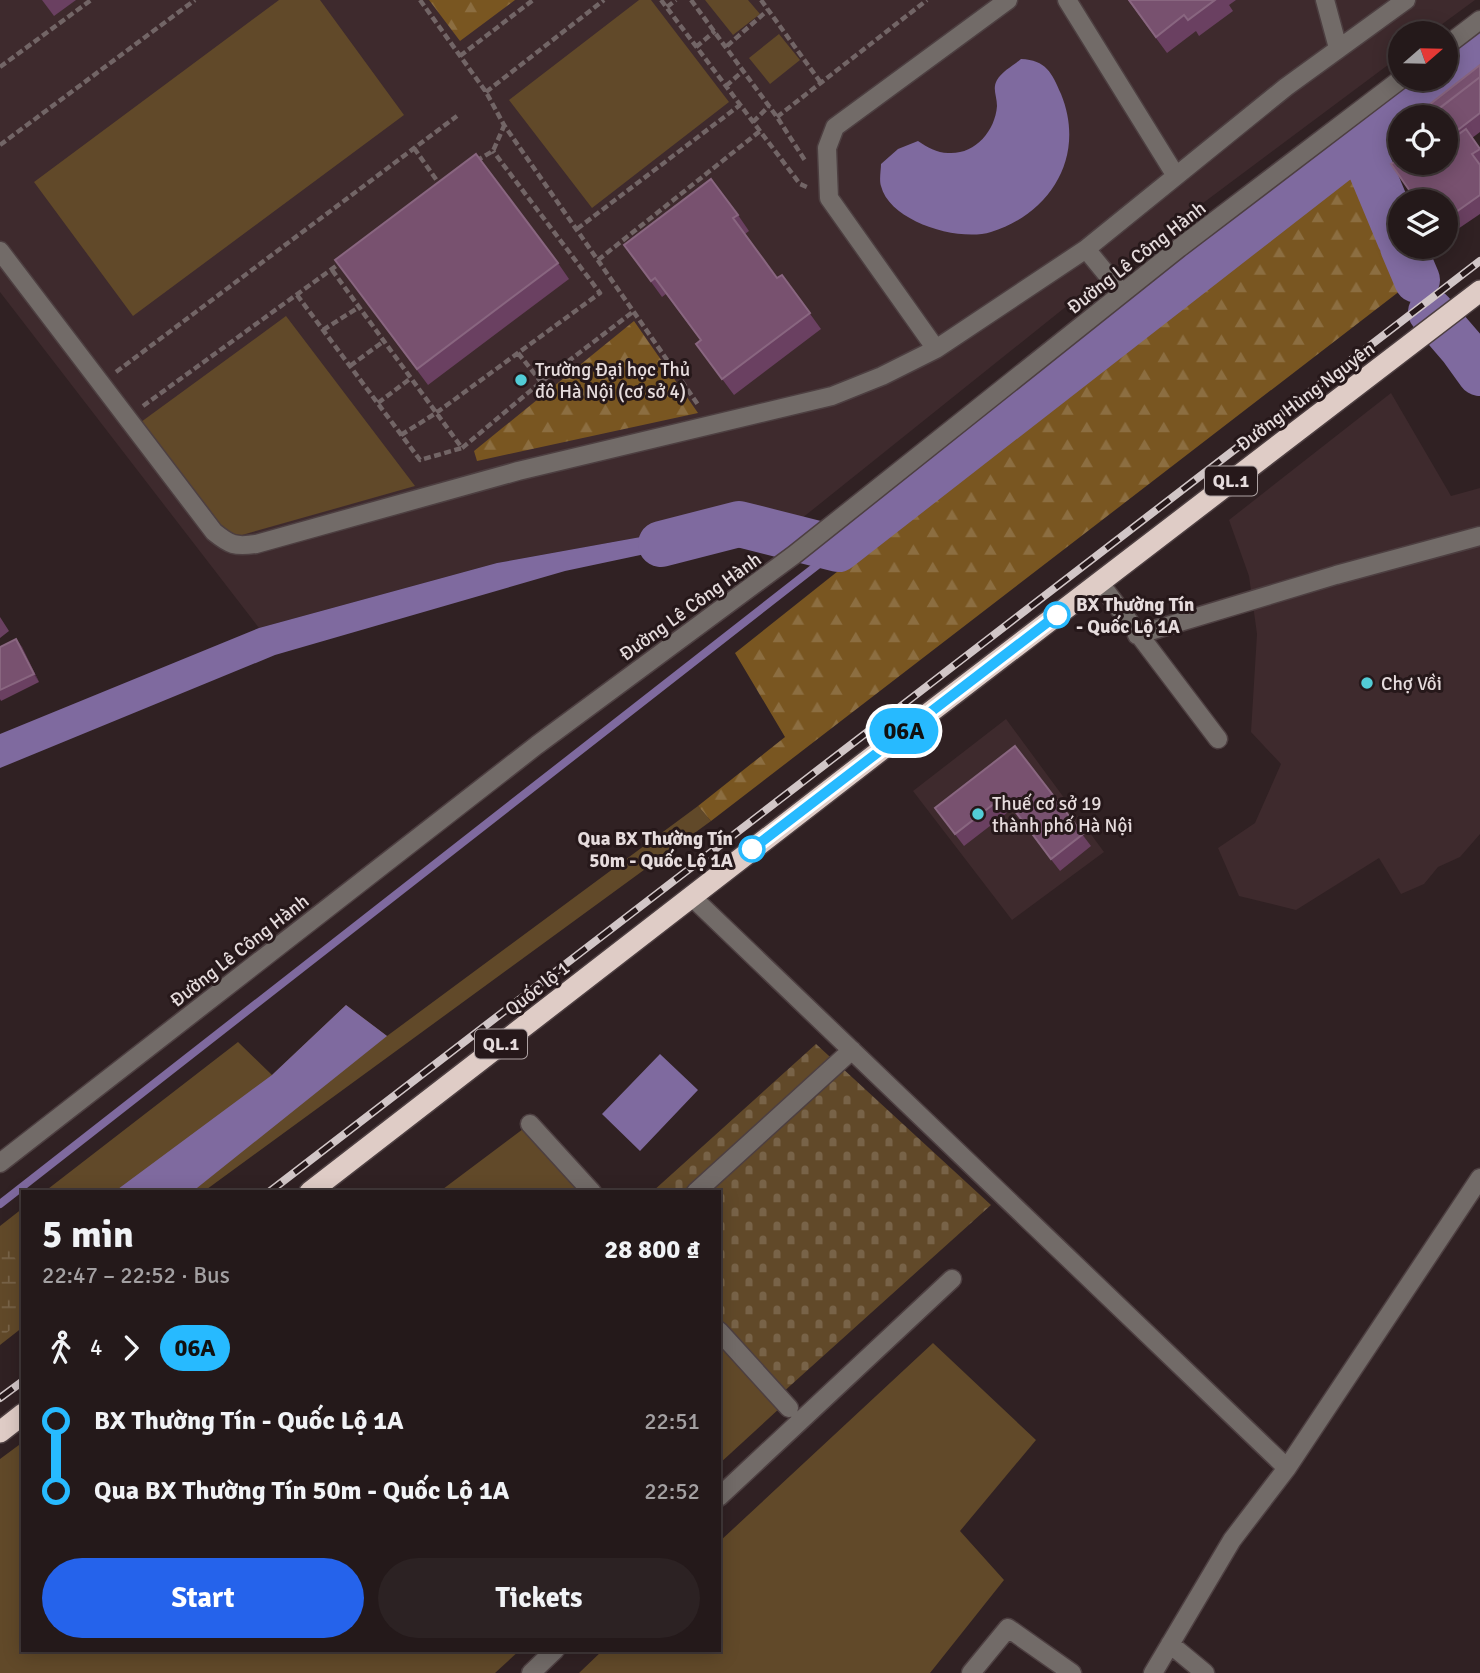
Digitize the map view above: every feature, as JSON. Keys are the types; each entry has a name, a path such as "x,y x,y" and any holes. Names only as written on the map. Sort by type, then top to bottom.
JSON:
{"highway":[{"name":"Đường Hùng Nguyên","path":"691,896 1480,290"},
{"name":"Quốc lộ 1","path":"313,1190 691,896"},
{"path":"0,1432 21,1416"}],"street":[{"path":"936,349 829,198 827,148 835,127 1008,0"},
{"path":"1067,0 1176,176"},
{"path":"1325,0 1338,48"},
{"path":"0,251 214,532 226,542 237,546 256,544 518,471 832,396 882,376 936,349 1086,249 1338,48 1406,0"},
{"path":"1458,37 1480,20"},
{"name":"Đường Lê Công Hành","path":"0,1163 537,745 794,555 1122,293 1388,89"},
{"path":"1086,249 1122,293"},
{"path":"1137,635 1336,575 1480,536"},
{"path":"1099,582 1218,739"},
{"path":"691,896 1287,1468"},
{"path":"698,1190 852,1050"},
{"path":"530,1124 590,1190"},
{"path":"1153,1673 1232,1540 1287,1468 1480,1178"},
{"path":"721,1495 952,1279"},
{"path":"721,1333 789,1408"},
{"path":"971,1673 1008,1628 1072,1673"},
{"path":"1170,1644 1205,1673"},
{"path":"531,1673 553,1652"}],"path":[{"path":"0,67 91,0"},
{"path":"0,145 195,0"},
{"path":"420,0 486,92 504,125 713,426"},
{"path":"460,55 533,0"},
{"path":"486,92 604,0"},
{"path":"661,0 800,184 829,198"},
{"path":"667,7 676,0"},
{"path":"691,0 778,117 807,163"},
{"path":"761,0 821,83"},
{"path":"778,117 928,0"},
{"path":"727,46 768,10"},
{"path":"696,47 715,31"},
{"path":"726,86 744,70"},
{"path":"577,229 740,105"},
{"path":"753,122 769,106"},
{"path":"101,384 457,116"},
{"path":"471,164 493,151 504,125"},
{"path":"598,260 760,131"},
{"path":"414,148 440,185 450,178"},
{"path":"401,435 436,413 600,293 493,151"},
{"path":"127,417 353,253"},
{"path":"331,270 462,448"},
{"path":"297,295 420,460 462,448 541,382 634,312"},
{"path":"323,330 359,307"},
{"path":"350,366 384,341"},
{"path":"518,353 541,382"},
{"path":"378,403 411,379"}],"shaded area":[{"name":"Trường Đại học Thủ đô Hà Nội (cơ sở 4)","path":"0,0 1475,0 1446,21 1388,21 1388,65 1088,289 776,539 707,525 497,563 259,628 0,292"},
{"path":"1021,59 1037,62 1047,69 1061,94 1068,117 1066,159 1047,196 1013,223 991,232 977,234 962,234 927,226 897,210 887,199 881,186 881,164 898,149 918,141 944,153 957,153 982,140 995,116 997,80"},
{"name":"Chợ Vồi","path":"1391,393 1451,496 1480,488 1480,834 1460,857 1438,867 1424,884 1401,894 1379,858 1296,910 1239,896 1218,848 1255,823 1281,764 1251,732 1257,634 1249,576 1229,520"},
{"path":"707,525 776,539 761,550 697,543 565,571 275,655 0,768 0,734 259,628 497,563"},
{"path":"1006,719 1104,852 1012,920 913,791"},
{"path":"346,1005 387,1036 194,1190 117,1190 272,1075"},
{"path":"660,1054 698,1090 640,1151 602,1114"}],"green space":[{"path":"279,0 320,0 404,115 133,316 34,182"},
{"path":"429,0 515,0 460,41"},
{"path":"639,0 651,0 729,102 592,208 509,100"},
{"path":"705,0 748,0 760,14 733,35"},
{"path":"779,34 800,60 770,84 749,58"},
{"path":"1350,164 1388,213 1388,259 1425,259 1431,267 711,821 698,806 785,737 735,653"},
{"path":"286,316 415,486 242,535 222,533 141,422"},
{"path":"634,321 698,413 477,461 474,451"},
{"path":"698,806 711,821 206,1190 47,1190 238,1042 272,1075 346,1005 387,1036"},
{"path":"816,1044 991,1205 781,1394 721,1330 721,1190 654,1190"},
{"path":"523,1129 579,1190 442,1190"},
{"path":"21,1210 21,1329 0,1345 0,1226"},
{"path":"7,1247 21,1266 21,1322 0,1338 0,1253"},
{"path":"721,1343 781,1407 721,1462"},
{"path":"933,1343 1036,1440 960,1531 1004,1580 930,1673 579,1673 601,1652 721,1652 721,1540"},
{"path":"21,1443 21,1652 518,1652 495,1673 0,1673 0,1459"}],"building":[{"path":"1129,0 1215,0 1188,20 1184,15 1156,37"},
{"path":"1480,65 1480,77 1444,105 1429,105 1447,91 1458,91 1458,82"},
{"path":"1480,77 1480,113 1458,130 1458,105 1443,105"},
{"path":"1466,129 1480,149 1472,154 1480,165 1480,195 1458,211 1458,189 1409,189 1399,175 1458,175 1458,135"},
{"path":"476,154 558,263 417,369 335,260"},
{"path":"711,179 738,215 733,218 777,278 782,275 810,313 722,379 696,344 701,340 655,278 651,281 624,245"},
{"path":"16,639 34,674 0,690 0,647"},
{"name":"Thuế cơ sở 19 thành phố Hà Nội","path":"1015,746 1083,834 1051,859 1004,796 955,834 935,808"}],"waterway":[{"path":"1458,67 1480,50"},
{"path":"661,544 739,524 838,549 1427,91"},
{"path":"1360,143 1388,210"},
{"path":"1408,259 1417,280"},
{"path":"1431,312 1480,373"},
{"path":"0,1204 838,549"}],"railway":[{"path":"272,1190 1480,261"},
{"path":"0,1398 21,1382"}],"bus line":[{"name":"06A","path":"752,849 1057,615"}],"place":[{"name":"Trường Đại học Thủ đô Hà Nội (cơ sở 4)","path":"521,380"},
{"name":"BX Thường Tín - Quốc Lộ 1A","path":"1057,615"},
{"name":"Chợ Vồi","path":"1367,683"},
{"name":"Thuế cơ sở 19 thành phố Hà Nội","path":"978,814"},
{"name":"Qua BX Thường Tín 50m - Quốc Lộ 1A","path":"752,849"}]}
